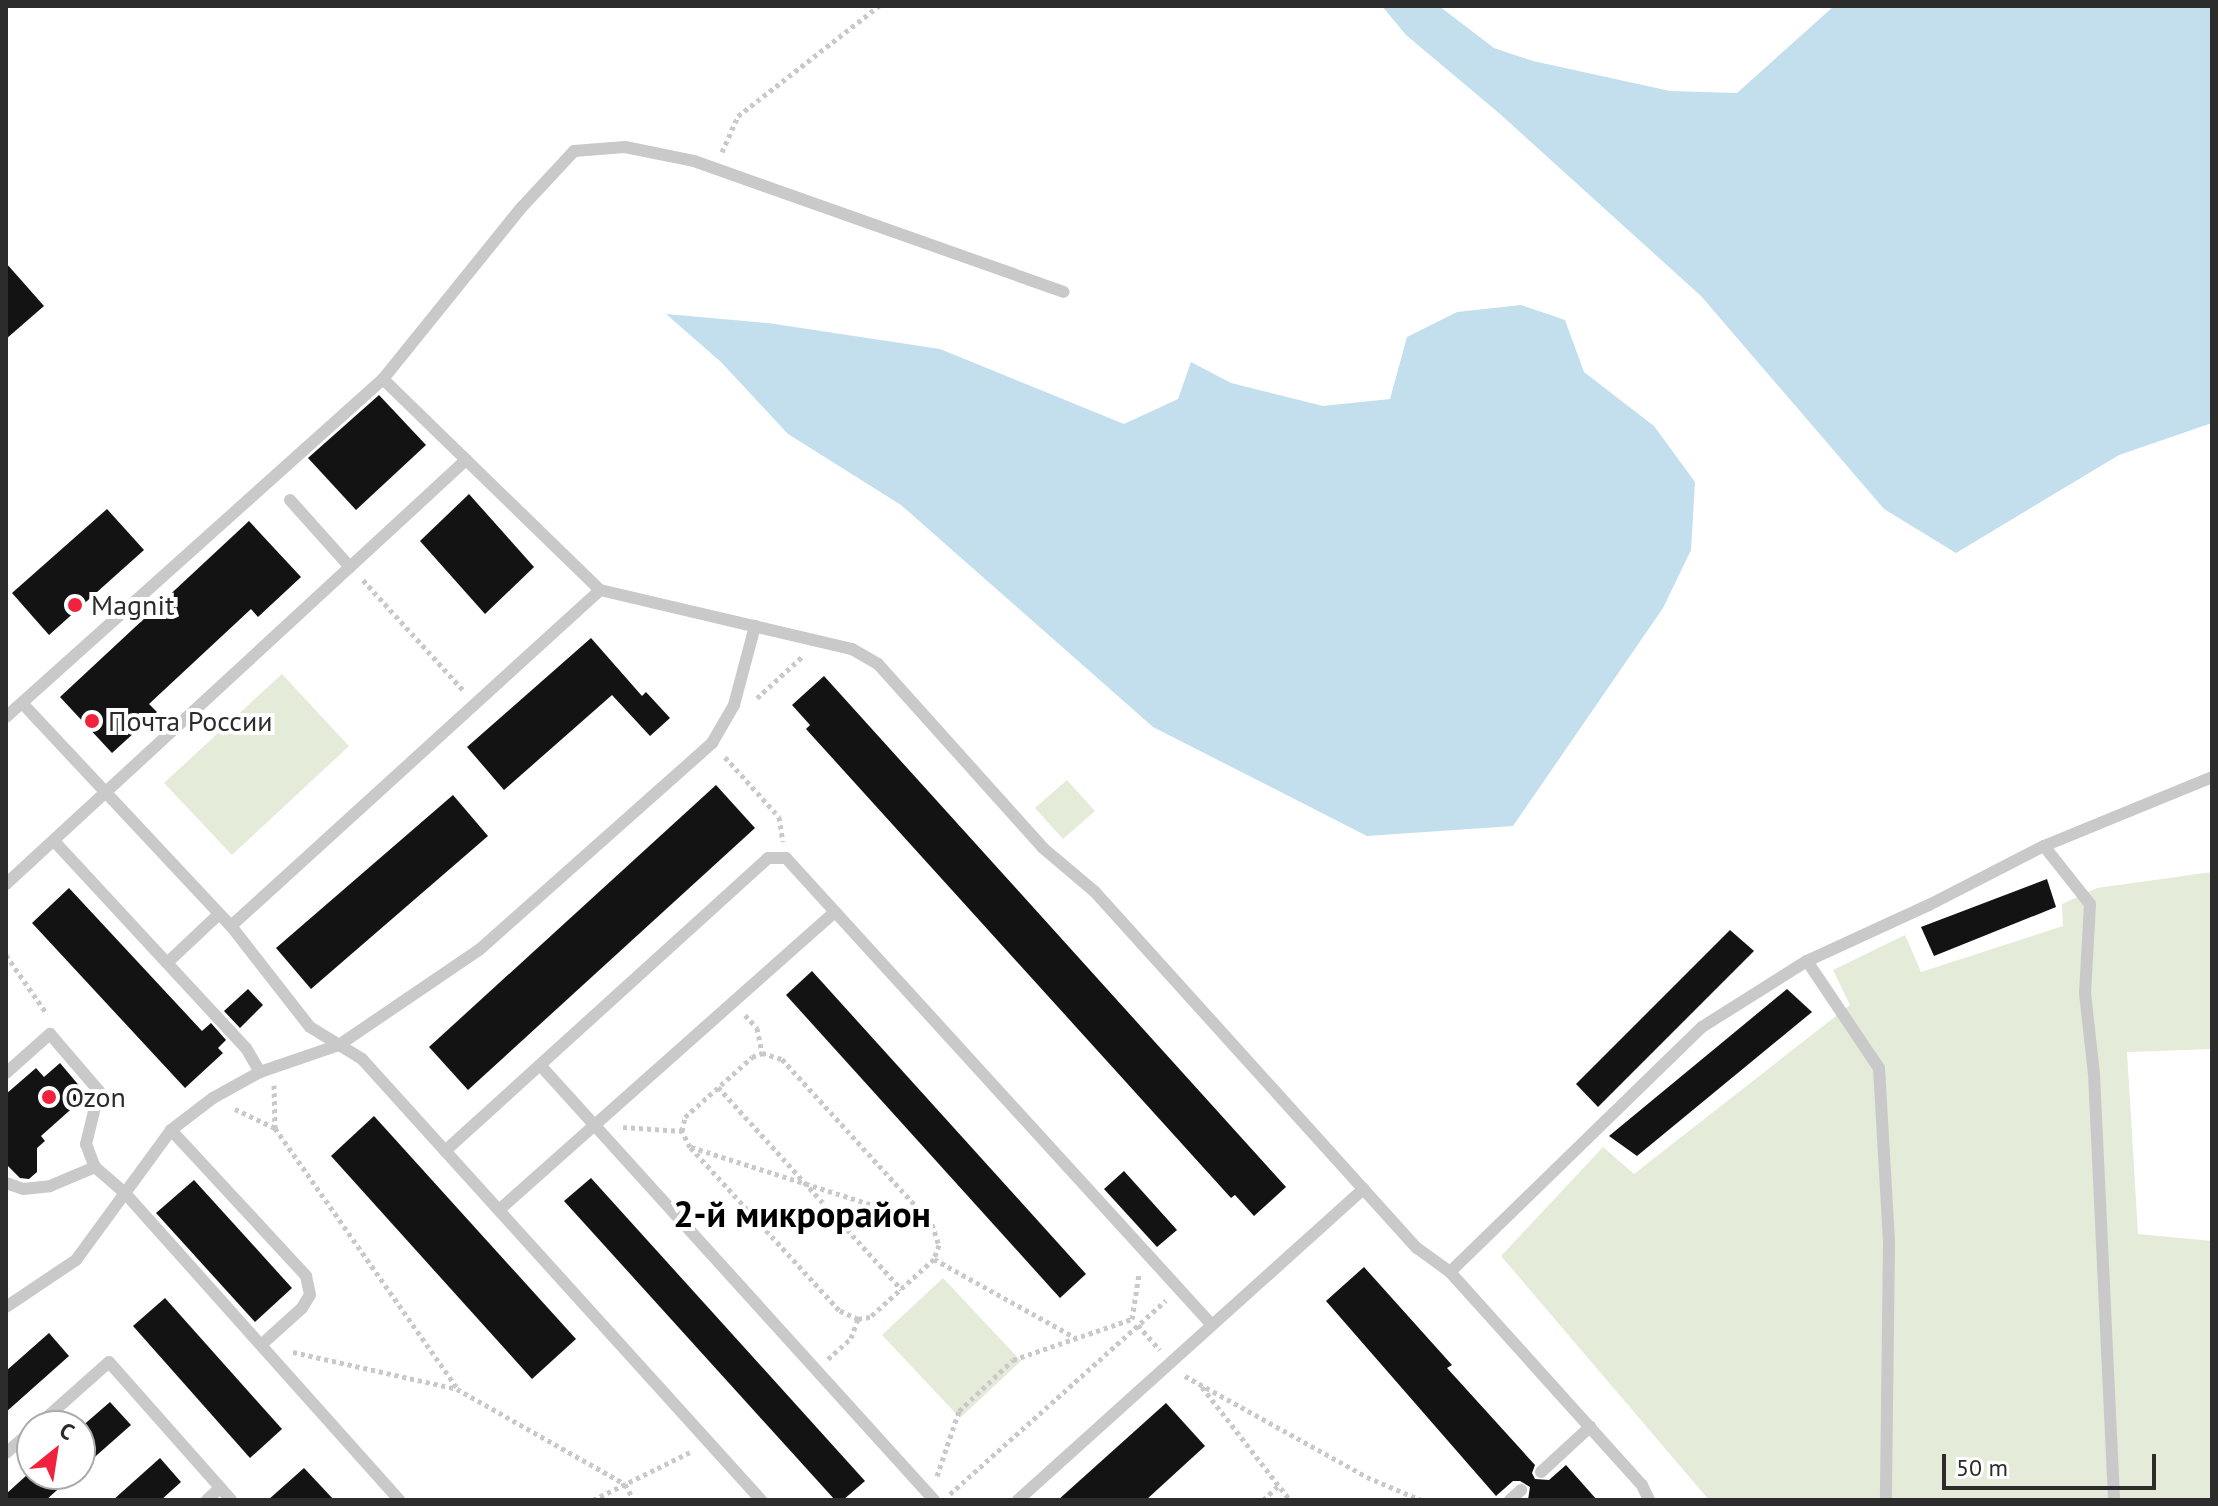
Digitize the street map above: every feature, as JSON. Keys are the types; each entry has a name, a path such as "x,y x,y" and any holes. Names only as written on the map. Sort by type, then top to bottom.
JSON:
{"lane":[{"path":"6,717 383,379 522,207 574,151 625,147 714,168 1063,292"},
{"path":"383,379 600,590 852,649 878,664 1043,848 1095,892 1417,1248 1450,1272 1642,1485 1649,1500"},
{"path":"6,884 466,460"},
{"path":"290,500 350,567"},
{"path":"231,926 600,590"},
{"path":"6,1307 76,1260 171,1130 213,1098 260,1072 339,1045 479,950 712,743 734,705 755,626"},
{"path":"23,704 231,926 310,1027 362,1059 761,1500"},
{"path":"1450,1272 1702,1027 1807,961 2044,846 2212,777"},
{"path":"54,841 246,1048 260,1072"},
{"path":"2044,846 2090,904 2085,993 2094,1074 2114,1500"},
{"path":"445,1151 768,858 786,858 1212,1325"},
{"path":"499,1210 835,912"},
{"path":"167,963 219,914"},
{"path":"1807,961 1879,1068 1889,1243 1886,1500"},
{"path":"6,1073 50,1034 99,1091 86,1144 95,1167 124,1192 399,1500"},
{"path":"540,1065 936,1499"},
{"path":"171,1130 306,1276 310,1295 302,1308 261,1345"},
{"path":"6,1183 23,1189 50,1186 95,1167"},
{"path":"1018,1500 1364,1189"},
{"path":"55,1410 109,1362 231,1500"},
{"path":"1541,1472 1590,1427"},
{"path":"207,1500 220,1488"},
{"path":"1510,1500 1521,1490"}],"path":[{"path":"714,168 738,116 879,6"},
{"path":"350,567 475,704"},
{"path":"751,703 819,641"},
{"path":"712,743 779,817 786,858"},
{"path":"6,955 50,1019 50,1034"},
{"path":"734,1002 757,1028 762,1053"},
{"path":"762,1053 782,1059 932,1224 939,1245 934,1259 870,1317 858,1319 839,1310 690,1147 682,1131 685,1117 718,1087 752,1057 762,1053"},
{"path":"274,1067 275,1128"},
{"path":"718,1087 901,1289"},
{"path":"213,1098 275,1128 457,1389"},
{"path":"595,1126 682,1131"},
{"path":"690,1147 932,1224"},
{"path":"1132,1319 1143,1250"},
{"path":"934,1259 1076,1338"},
{"path":"936,1499 1178,1288"},
{"path":"816,1370 851,1338 858,1319"},
{"path":"1132,1319 1164,1354"},
{"path":"936,1499 959,1411 1013,1360 1132,1319"},
{"path":"261,1345 457,1389 625,1484 634,1500"},
{"path":"1182,1375 1367,1477 1421,1500"},
{"path":"1201,1385 1290,1500"},
{"path":"593,1500 709,1443"},
{"path":"1263,1500 1278,1486"}],"green space":[{"path":"282,674 349,746 232,855 164,783"},
{"path":"1067,780 1095,811 1063,839 1035,808"},
{"path":"2212,872 2212,1049 2127,1052 2138,1234 2212,1241 2212,1500 1709,1500 1501,1256 1603,1147 1634,1174 1850,1005 1833,970 1905,935 1921,972 2063,926 2062,904 2097,888"},
{"path":"943,1278 1021,1361 960,1418 882,1335"}],"water":[{"path":"1382,6 1439,6 1494,48 1533,61 1670,91 1737,93 1834,6 2212,6 2212,423 2119,455 1956,553 1884,509 1701,296 1500,114 1406,35"},
{"path":"1521,305 1565,320 1584,372 1654,426 1695,482 1691,550 1663,608 1513,826 1367,836 1153,727 901,505 788,434 721,362 666,314 768,323 940,349 1124,424 1178,399 1191,362 1231,383 1323,406 1390,399 1407,337 1457,312"}],"building":[{"path":"6,263 44,306 6,339"},
{"path":"379,395 426,445 356,510 308,458"},
{"path":"469,494 534,567 485,614 420,541"},
{"path":"107,509 144,550 49,635 12,593"},
{"path":"249,521 301,577 258,617 251,609 149,704 157,712 112,753 60,697"},
{"path":"591,638 642,696 646,692 670,718 650,736 612,695 504,790 467,747"},
{"path":"824,676 1286,1187 1254,1216 1235,1195 1231,1198 806,729 810,725 792,705"},
{"path":"716,785 755,828 468,1090 429,1047"},
{"path":"453,795 488,836 311,989 276,948"},
{"path":"2047,879 2056,907 1934,956 1921,927"},
{"path":"69,888 202,1031 211,1023 226,1040 218,1048 223,1053 185,1088 32,923"},
{"path":"1730,930 1754,951 1598,1107 1576,1084"},
{"path":"812,971 1086,1274 1060,1298 786,995"},
{"path":"248,989 263,1005 240,1028 224,1011"},
{"path":"1787,989 1812,1012 1637,1156 1609,1136"},
{"path":"60,1063 87,1095 41,1136 45,1141 37,1148 37,1172 29,1179 20,1178 6,1164 6,1094 36,1068 44,1077"},
{"path":"374,1116 576,1339 532,1379 331,1156"},
{"path":"1124,1171 1177,1230 1157,1247 1104,1189"},
{"path":"591,1178 865,1481 843,1500 835,1500 564,1201"},
{"path":"194,1180 292,1288 255,1322 156,1213"},
{"path":"1364,1267 1452,1365 1447,1368 1535,1465 1532,1473 1535,1479 1549,1480 1566,1465 1597,1500 1528,1500 1530,1487 1520,1481 1513,1481 1496,1496 1326,1301"},
{"path":"165,1298 282,1429 250,1458 133,1326"},
{"path":"49,1333 69,1356 6,1412 6,1371"},
{"path":"110,1402 131,1425 96,1456 96,1414"},
{"path":"1166,1403 1205,1446 1146,1500 1058,1500"},
{"path":"160,1458 181,1482 161,1500 113,1500"},
{"path":"304,1468 334,1500 268,1500"},
{"path":"16,1485 16,1490 57,1490 46,1500 6,1500 6,1494"}],"place":[{"name":"Magnit","path":"75,605"},
{"name":"Почта России","path":"92,721"},
{"name":"Ozon","path":"49,1097"}],"district":[{"name":"2-й микрорайон","path":"802,1214"}]}
